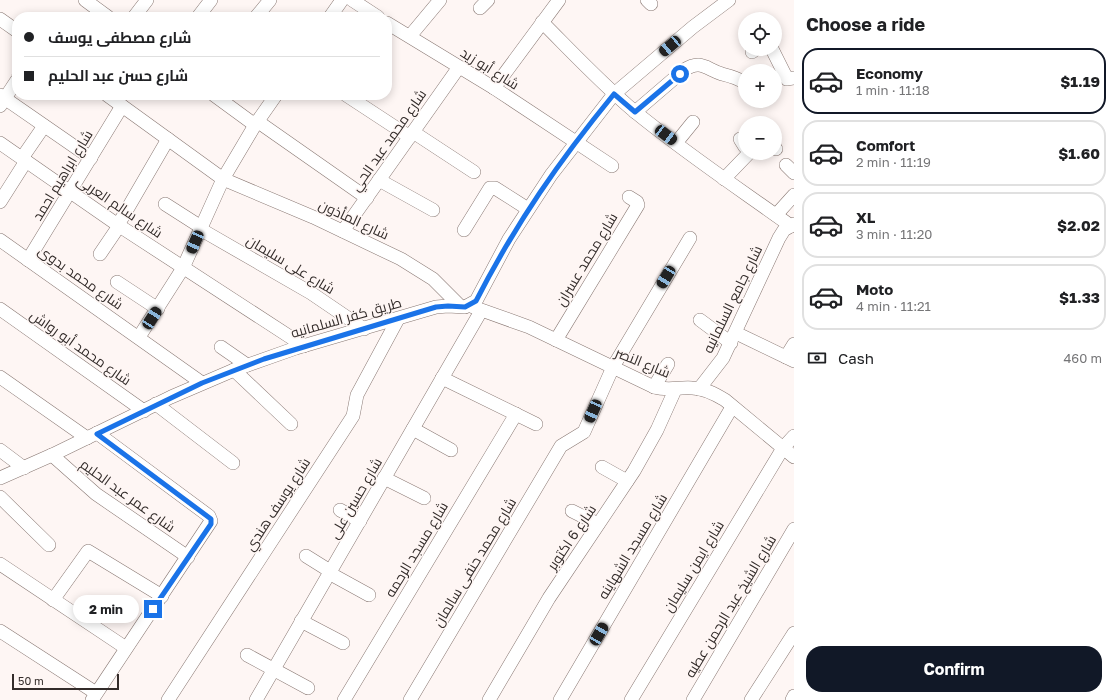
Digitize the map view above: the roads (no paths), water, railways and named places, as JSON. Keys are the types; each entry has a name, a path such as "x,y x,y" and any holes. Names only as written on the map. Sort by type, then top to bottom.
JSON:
{"street":[{"path":"85,0 101,12"},
{"path":"138,12 147,0"},
{"path":"202,12 211,0"},
{"path":"260,12 270,0"},
{"path":"334,12 342,0"},
{"path":"352,0 370,12"},
{"path":"410,36 440,0"},
{"path":"494,88 559,0"},
{"path":"470,308 476,301 528,209 575,142 614,94 693,27 729,0"},
{"path":"0,19 12,27"},
{"path":"542,22 614,94 635,112 724,179 792,225"},
{"name":"شارع أبو زيد","path":"392,26 494,88 612,166"},
{"path":"776,56 787,79 794,78"},
{"path":"635,112 684,70 693,66 709,67 720,73 738,79"},
{"name":"شارع محمد عبد الحي","path":"343,231 459,67"},
{"path":"12,87 2,100 91,158"},
{"name":"شارع المأذون","path":"114,100 223,179 343,231 418,268 470,308"},
{"path":"222,100 366,198"},
{"path":"139,337 183,268 223,179 256,123 272,100"},
{"path":"354,100 474,172"},
{"name":"شارع ابراهيم احمد","path":"28,260 122,106"},
{"path":"676,143 693,122"},
{"path":"0,202 44,126"},
{"path":"100,254 118,226 168,139"},
{"name":"شارع سالم العربى","path":"0,143 118,226 304,346"},
{"path":"724,179 742,160"},
{"path":"379,180 433,210"},
{"path":"464,230 490,188 495,188 528,209"},
{"path":"776,215 794,194"},
{"name":"شارع محمد عسران","path":"556,340 638,205 637,202 629,197"},
{"name":"شارع على سليمان","path":"165,204 201,228 311,293 364,329"},
{"name":"شارع جامع السلمانيه","path":"699,389 724,358 779,238 784,230 792,225"},
{"path":"613,367 690,238"},
{"name":"شارع محمد بدوى","path":"0,240 202,383"},
{"path":"117,282 158,309"},
{"name":"طريق كفر السلمانيه","path":"0,478 52,455 156,404 241,367 304,346 436,307 470,308"},
{"name":"شارع النصر","path":"470,308 519,323 654,387 675,390 699,389 720,397 794,457"},
{"name":"شارع حسين على","path":"256,700 442,378 470,308"},
{"name":"شارع محمد أبو رواش","path":"0,309 144,410"},
{"name":"شارع يوسف هندي","path":"168,700 353,416 357,395 398,319"},
{"path":"700,320 733,338 790,359 794,344"},
{"path":"221,347 241,367 291,424"},
{"path":"654,387 668,364"},
{"name":"شارع محمد حنفى سالمان","path":"410,700 553,459 566,442 584,432 613,367"},
{"path":"0,377 92,436 209,516 211,524 94,697 0,631"},
{"path":"442,378 536,424"},
{"name":"شارع 6 اكتوبر","path":"490,700 549,598 627,481 657,430 675,390"},
{"path":"156,404 232,463"},
{"name":"شارع مسجد الشهاينه","path":"560,700 732,407"},
{"name":"شارع مسجد الرحمه","path":"344,700 516,414"},
{"path":"413,429 450,450"},
{"name":"شارع ايمن سليمان","path":"631,700 783,448 794,436"},
{"path":"0,450 24,468"},
{"name":"شارع عمر عبد الحليم","path":"52,455 96,494 188,557"},
{"path":"602,467 627,481"},
{"path":"384,478 424,498"},
{"path":"0,497 49,545"},
{"path":"340,510 360,521"},
{"path":"572,511 598,524"},
{"name":"شارع الشيخ عبد الرحمن عطيه","path":"693,700 794,529"},
{"path":"53,600 88,552 162,596"},
{"path":"306,556 330,572 369,594"},
{"path":"0,564 126,648"},
{"path":"302,621 343,643"},
{"path":"752,700 794,633"},
{"path":"247,655 308,688"},
{"path":"792,700 794,696"}]}
